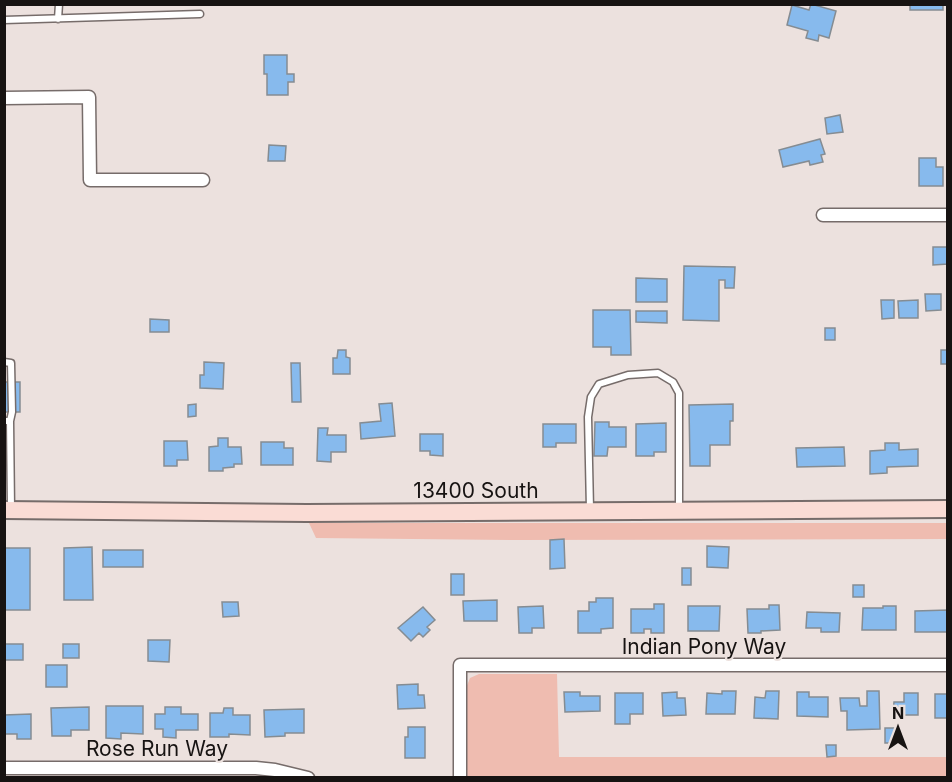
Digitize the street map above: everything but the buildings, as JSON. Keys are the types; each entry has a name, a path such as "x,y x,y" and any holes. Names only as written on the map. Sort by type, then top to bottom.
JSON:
{"main road":[{"name":"13400 South","path":"8,510 307,513 948,509"}],"street":[{"path":"4,98 89,97 90,180 203,180"},
{"path":"823,215 948,215"},
{"name":"Indian Pony Way","path":"460,777 460,666 948,665"},
{"name":"Rose Run Way","path":"4,768 162,773 265,768 308,777"}],"lane":[{"path":"58,19 59,4"},
{"path":"4,20 200,14"},
{"path":"4,362 11,363 12,412 7,421 8,510"},
{"path":"590,512 588,417 591,397 599,384 627,375 658,373 674,382 679,393 679,511"}],"shaded area":[{"path":"309,523 947,523 948,539 316,538"},
{"path":"479,674 557,674 559,757 947,757 947,777 466,777 466,688 470,678"}]}
